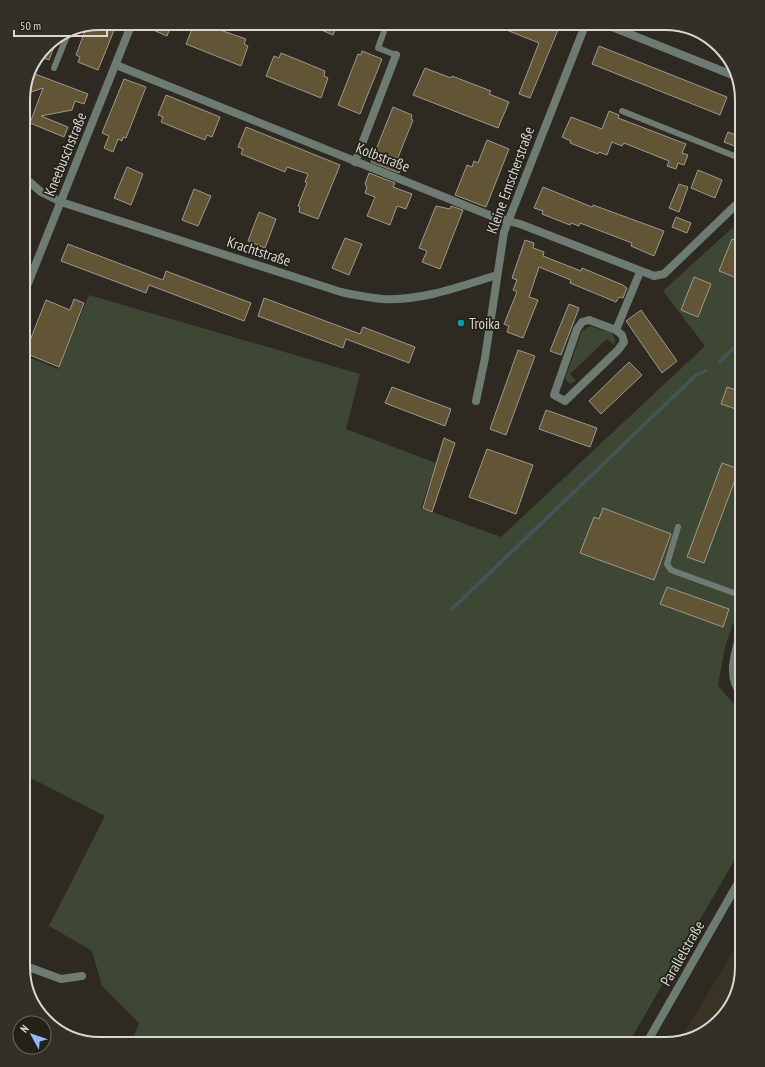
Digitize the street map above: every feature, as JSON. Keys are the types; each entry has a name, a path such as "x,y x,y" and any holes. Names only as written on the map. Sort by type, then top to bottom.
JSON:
{"street":[{"name":"Kneebuschstraße","path":"30,279 129,30"},
{"name":"Kleine Emscherstraße","path":"476,401 485,358 504,232 583,30"},
{"path":"620,30 730,74"},
{"path":"355,162 396,55"},
{"name":"Kolbstraße","path":"116,65 494,217 520,224 640,272 654,276 664,274 735,206"},
{"name":"Krachtstraße","path":"30,182 41,192 61,202 341,292 385,299 410,298 438,293 497,275"},
{"path":"616,330 640,272"},
{"path":"589,320 616,330 622,335 624,342 618,350 565,400 554,395 578,329 582,322 589,320"},
{"path":"735,656 732,681 735,685"},
{"name":"Parallelstraße","path":"650,1037 735,888"},
{"path":"30,968 61,979 82,976"}],"lane":[{"path":"384,30 378,48 396,55"},
{"path":"54,68 66,39"},
{"path":"622,111 735,156"},
{"path":"678,527 667,564 671,570 735,593"}],"shaded area":[{"path":"735,948 733,985 726,1002 714,1016 700,1028 683,1035"}],"green space":[{"path":"735,225 735,618 725,647 718,686 735,705 735,859 632,1037 134,1037 139,1023 102,986 92,951 49,926 105,816 30,778 30,358 58,369 89,295 360,374 346,429 436,463 421,508 501,537 705,346 663,291"},
{"path":"590,326 612,333 615,339 614,345 607,339 570,374 576,381 570,384 566,380 566,376 582,331"}],"building":[{"path":"114,30 98,70 78,62 80,57 76,55 85,31"},
{"path":"153,30 169,30 167,36"},
{"path":"192,30 220,30 246,39 244,44 248,46 241,66 186,44"},
{"path":"321,30 335,30 333,35"},
{"path":"506,30 558,30 530,98 519,94 539,43"},
{"path":"599,46 727,97 720,115 592,64"},
{"path":"53,49 49,60 45,58"},
{"path":"362,51 382,59 360,114 338,105 358,54 361,55"},
{"path":"281,53 325,71 324,76 328,78 321,98 266,76 274,56 279,58"},
{"path":"425,68 451,78 452,76 491,91 489,94 509,102 498,128 413,95"},
{"path":"35,74 88,94 84,104 75,101 72,110 41,116 68,127 64,137 30,123 43,88 31,92"},
{"path":"124,79 146,87 126,138 123,137 122,141 118,139 113,152 104,148 109,136 102,133"},
{"path":"166,95 220,117 212,137 207,135 205,140 161,122 163,117 158,115"},
{"path":"393,107 412,115 411,119 413,120 395,165 401,168 399,173 371,162"},
{"path":"609,111 619,115 618,118 686,144 682,153 688,155 684,165 678,163 676,169 667,166 669,161 624,143 622,146 612,142 607,155 599,152 598,154 570,143 571,141 562,137 571,117 602,129"},
{"path":"246,127 340,165 318,219 299,212 300,207 298,206 307,183 305,182 308,174 287,167 285,172 241,154 243,149 238,147"},
{"path":"728,132 735,134 735,146 724,142"},
{"path":"487,140 509,149 486,207 455,195 467,165 472,167 474,161 478,163"},
{"path":"127,167 143,174 131,205 114,198"},
{"path":"698,170 722,180 715,198 691,188"},
{"path":"369,173 395,183 393,187 412,194 406,209 397,206 390,225 367,216 375,197 365,193 367,187 365,184"},
{"path":"679,184 688,187 679,212 669,208"},
{"path":"543,187 592,207 593,205 664,231 654,256 631,246 632,243 580,223 579,226 571,223 570,225 542,214 543,211 534,208"},
{"path":"194,189 211,196 198,226 182,220"},
{"path":"436,206 450,209 451,206 463,210 440,269 422,262 427,251 419,248"},
{"path":"259,212 276,219 265,248 248,241"},
{"path":"676,217 691,223 687,233 672,227"},
{"path":"345,238 362,244 349,275 332,268"},
{"path":"732,239 735,240 735,277 719,271"},
{"path":"525,240 534,243 533,248 544,252 543,256 581,271 582,268 623,285 627,288 623,298 619,297 616,302 570,283 571,280 539,267 529,297 538,300 523,338 507,332 509,326 504,324 517,292 513,290 517,280 512,278"},
{"path":"68,244 163,280 166,271 251,303 244,321 149,285 146,293 61,261"},
{"path":"694,277 711,284 698,317 681,310"},
{"path":"264,298 360,334 363,327 415,347 409,363 346,339 343,348 258,316"},
{"path":"74,299 84,303 59,367 30,355 30,340 46,300 70,310"},
{"path":"569,304 579,308 561,355 550,351"},
{"path":"641,310 677,361 662,373 626,321"},
{"path":"518,350 535,356 506,435 490,429"},
{"path":"629,362 642,375 601,414 589,401"},
{"path":"392,387 451,409 445,426 385,403"},
{"path":"727,387 735,390 735,409 721,404"},
{"path":"546,410 597,428 590,447 539,429"},
{"path":"444,438 455,443 432,512 423,508"},
{"path":"487,449 533,465 516,514 469,497"},
{"path":"722,463 735,468 735,480 704,563 687,557"},
{"path":"603,508 671,534 654,580 580,553 594,517 599,519"},
{"path":"667,587 729,609 723,627 660,604"}],"waterway":[{"path":"720,362 735,346"},
{"path":"452,609 696,375 705,371"}],"place":[{"name":"Troika","path":"461,323"}]}
